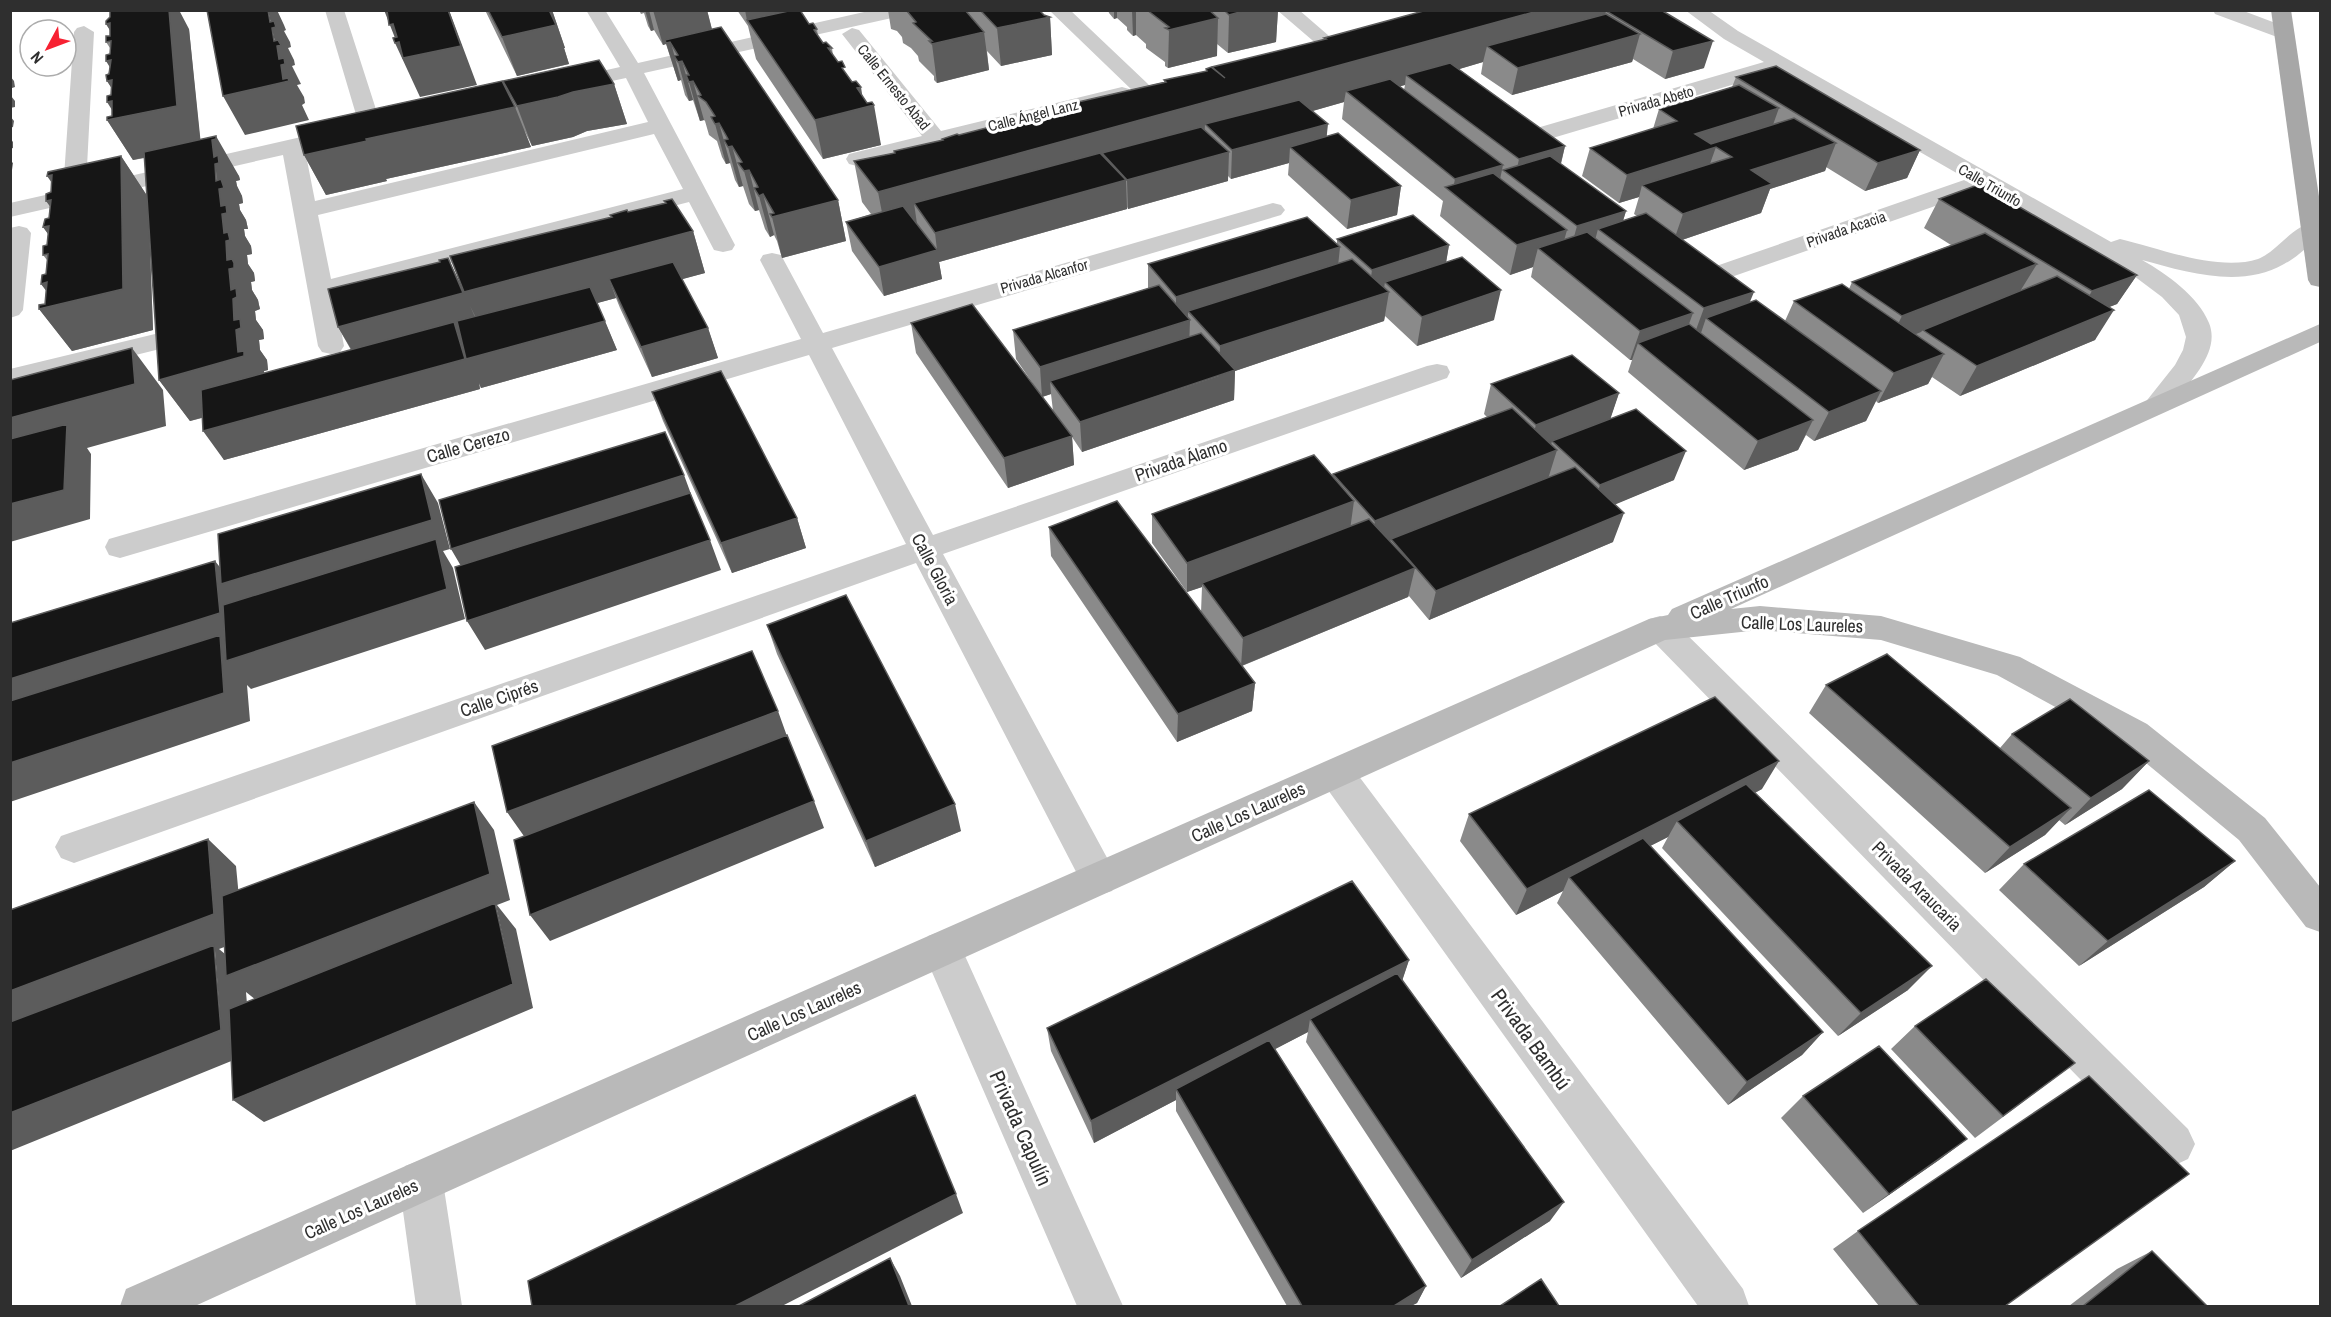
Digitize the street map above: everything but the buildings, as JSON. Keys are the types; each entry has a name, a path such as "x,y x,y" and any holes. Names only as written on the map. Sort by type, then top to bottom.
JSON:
{"main road":[{"path":"2281,10 2320,280"}],"street":[{"path":"333,10 371,128"},
{"path":"595,10 632,70 723,245"},
{"path":"542,90 901,10"},
{"path":"1058,10 1141,88"},
{"path":"1286,10 1326,42"},
{"name":"Calle Triunfo","path":"1694,10 1781,64 2077,235 2139,268 2169,290 2192,314 2199,333 2197,350 2158,404"},
{"path":"2222,10 2284,33"},
{"name":"Calle Ernesto Abad","path":"843,23 936,139"},
{"path":"75,196 84,33"},
{"path":"1303,48 1349,36"},
{"name":"Privada Abeto","path":"1531,138 1781,64"},
{"name":"Calle Ángel Lanz","path":"857,159 1164,82"},
{"path":"10,310 15,222 75,196 394,123"},
{"path":"304,211 660,126"},
{"path":"293,146 331,346"},
{"name":"Privada Acacia","path":"1708,277 1984,181"},
{"path":"320,289 696,193"},
{"name":"Privada Alcanfor","path":"815,342 1273,210"},
{"path":"2077,235 2180,261 2222,268 2260,266 2283,255 2313,230"},
{"name":"Calle Gloria","path":"772,260 1099,879"},
{"name":"Calle Triunfo","path":"1660,628 2320,332"},
{"path":"10,378 155,342"},
{"name":"Calle Cerezo","path":"120,547 815,342"},
{"name":"Privada Álamo","path":"924,549 1437,372"},
{"name":"Calle Ciprés","path":"74,847 924,549"},
{"name":"Calle Los Laureles","path":"143,1306 1660,628 1760,618 1881,628 2008,666 2134,734 2252,829 2320,915"},
{"name":"Privada Araucaria","path":"1660,628 2173,1144"},
{"name":"Privada Bambú","path":"1336,773 1726,1306"},
{"name":"Privada Capulín","path":"942,949 1100,1306"},
{"path":"421,1182 439,1306"}]}
